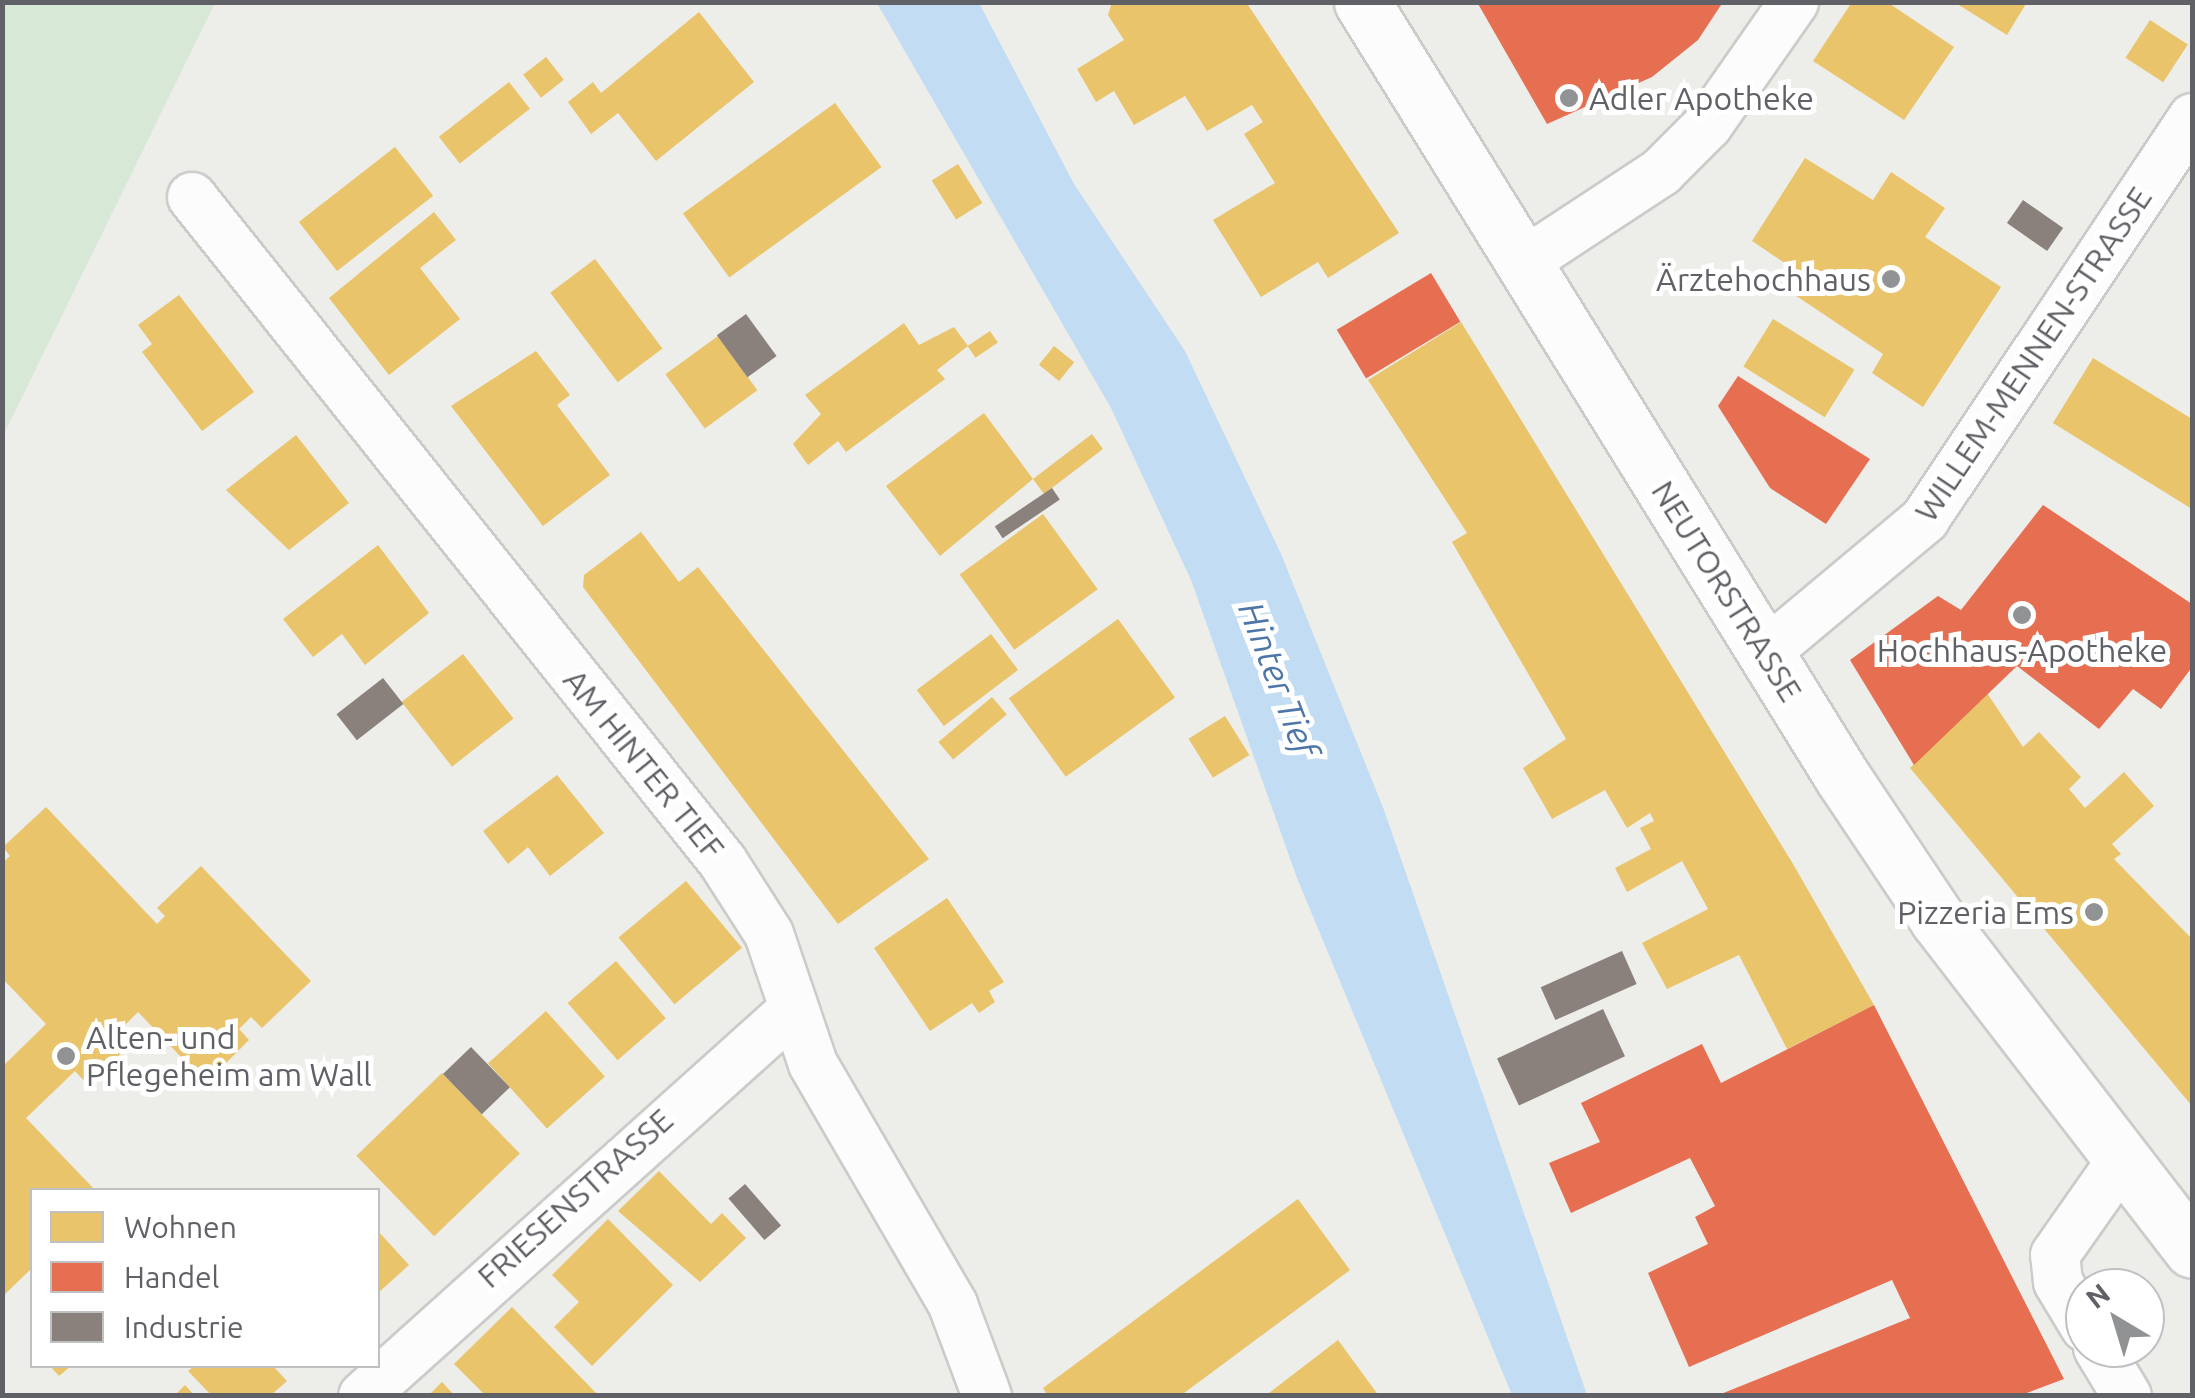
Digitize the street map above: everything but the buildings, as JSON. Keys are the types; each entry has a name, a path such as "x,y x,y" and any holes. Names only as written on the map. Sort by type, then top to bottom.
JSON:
{"street":[{"name":"NEUTORSTRASSE","path":"1362,2 1765,653 1938,920 2192,1250"},
{"path":"1521,264 1661,172 1708,125 1794,2"},
{"name":"WILLEM-MENNEN-STRASSE","path":"1765,653 1924,518 2192,118"},
{"name":"AM HINTER TIEF","path":"192,198 724,862 769,934 822,1079 953,1304 987,1396"},
{"name":"FRIESENSTRASSE","path":"363,1396 794,1009"},
{"path":"2065,1294 2058,1282 2055,1255 2121,1160"},
{"path":"2110,1368 2127,1396"}],"green space":[{"path":"2,3 215,3 3,436"}],"water":[{"name":"Hinter Tief","path":"877,3 979,3 1074,184 1185,351 1281,554 1384,810 1587,1395 1512,1395 1297,878 1191,580 1111,408"}],"place":[{"name":"Adler Apotheke","path":"1569,98"},
{"name":"Ärztehochhaus","path":"1891,279"},
{"name":"Hochhaus-Apotheke","path":"2022,615"},
{"name":"Pizzeria Ems","path":"2094,912"},
{"name":"Alten- und Pflegeheim am Wall","path":"66,1056"}]}
